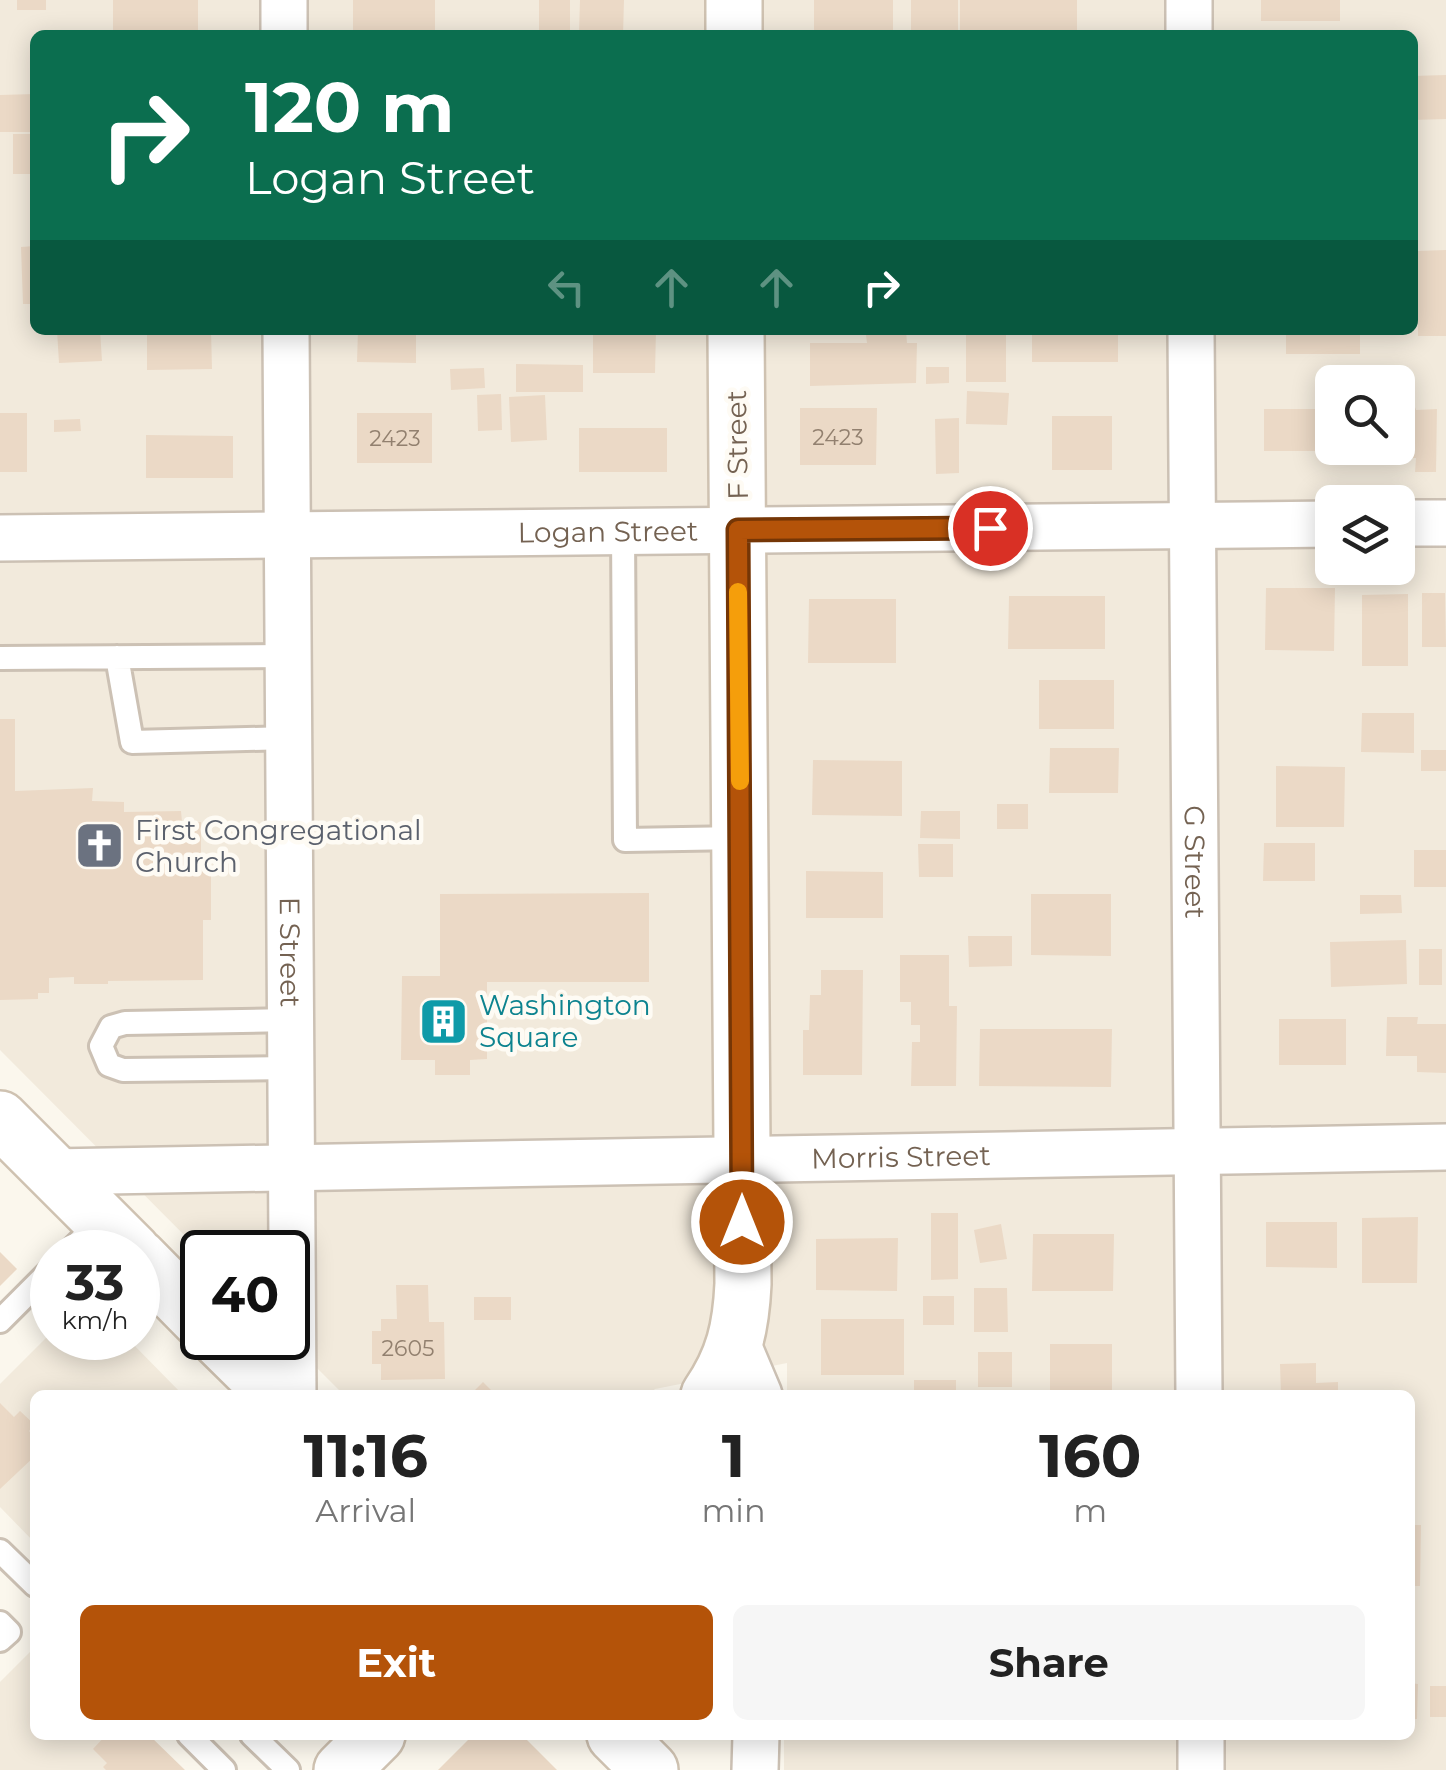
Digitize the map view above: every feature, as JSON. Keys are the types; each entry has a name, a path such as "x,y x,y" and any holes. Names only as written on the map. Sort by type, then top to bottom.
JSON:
{"street":[{"path":"284,0 284,30"},
{"path":"734,0 734,30"},
{"path":"1189,0 1189,30"},
{"name":"E Street","path":"286,335 293,1390"},
{"name":"F Street","path":"736,335 743,1284 737,1344 757,1390"},
{"name":"G Street","path":"1191,335 1198,1390"},
{"path":"1415,523 1446,522"},
{"name":"Logan Street","path":"0,538 1315,524"},
{"path":"0,1119 53,1172 98,1230"},
{"name":"Morris Street","path":"53,1172 1446,1148"},
{"path":"160,1287 180,1304"},
{"path":"712,1390 737,1344"},
{"path":"240,1360 271,1390"},
{"path":"342,1770 372,1740"},
{"path":"620,1740 650,1770"},
{"path":"755,1770 756,1740"},
{"path":"1201,1740 1201,1770"}],"lane":[{"path":"623,531 626,840 740,838"},
{"path":"0,658 288,656"},
{"path":"116,657 132,742 289,738"},
{"path":"291,1020 125,1024 111,1028 101,1046 104,1060 123,1070 291,1068"},
{"path":"0,1321 30,1292"},
{"path":"0,1551 30,1580"},
{"path":"0,1623 9,1632 0,1640"},
{"path":"193,1740 224,1770"},
{"path":"257,1740 288,1770"}],"shaded area":[{"path":"0,0 1446,0 1446,1770 784,1770 784,1740 1415,1740 1415,1390 787,1390 787,1363 654,1390 339,1390 309,1360 310,1230 180,1231 0,1050"},
{"path":"30,1354 30,1360 149,1360 178,1390 30,1390 30,1538 0,1507 0,1384"},
{"path":"30,1652 30,1740 153,1740 183,1770 0,1770 0,1682"}],"building":[{"path":"17,0 46,0 46,10 17,10"},
{"path":"113,0 198,0 198,30 113,30"},
{"path":"353,0 435,0 435,30 353,30"},
{"path":"539,0 570,0 570,30 539,30"},
{"path":"580,0 624,0 623,30 579,30"},
{"path":"814,0 893,0 893,30 814,30"},
{"path":"911,0 958,0 958,30 911,30"},
{"path":"960,0 1077,0 1077,30 960,30"},
{"path":"1261,0 1340,0 1340,21 1261,21"},
{"path":"1446,75 1446,119 1418,120 1418,76"},
{"path":"30,94 30,132 0,132 0,95"},
{"path":"13,134 30,134 30,174 13,174"},
{"path":"30,246 30,304 23,304 21,247"},
{"path":"1446,250 1446,336 1418,336 1418,251"},
{"path":"57,335 100,335 102,361 59,363"},
{"path":"147,335 211,335 212,369 147,370"},
{"path":"358,335 416,335 416,363 357,362"},
{"path":"593,335 656,335 655,373 593,373"},
{"path":"866,335 906,335 907,343 917,343 916,383 810,386 810,343 867,343"},
{"path":"966,335 1006,335 1006,382 966,382"},
{"path":"1032,335 1118,335 1118,362 1032,362"},
{"path":"1286,335 1360,335 1360,354 1286,354"},
{"path":"516,364 583,365 583,392 516,392"},
{"path":"926,367 949,367 949,383 926,384"},
{"path":"484,368 485,388 451,390 450,369"},
{"path":"967,391 1009,393 1007,425 966,424"},
{"path":"501,394 502,430 478,431 477,395"},
{"path":"545,395 547,440 511,442 509,397"},
{"path":"1415,407 1437,409 1436,472 1415,472"},
{"path":"800,408 877,408 876,465 800,465"},
{"path":"1264,409 1315,409 1315,451 1264,451"},
{"path":"0,413 27,413 27,472 0,472"},
{"path":"357,413 432,413 432,463 357,463"},
{"path":"1052,416 1112,416 1112,470 1052,470"},
{"path":"959,418 959,473 936,474 935,419"},
{"path":"80,419 81,431 54,432 54,420"},
{"path":"579,428 667,428 667,472 579,472"},
{"path":"146,435 233,436 233,478 146,478"},
{"path":"1266,588 1335,588 1334,651 1265,650"},
{"path":"1422,593 1445,593 1446,647 1422,647"},
{"path":"1408,594 1408,666 1362,666 1362,595"},
{"path":"1009,596 1105,596 1105,649 1008,649"},
{"path":"809,599 896,599 896,663 808,663"},
{"path":"1039,680 1114,680 1114,729 1039,729"},
{"path":"1362,713 1414,713 1414,753 1361,752"},
{"name":"First Congregational Church","path":"0,719 15,719 15,791 93,788 92,801 124,802 124,812 181,811 182,822 201,822 201,869 211,870 211,920 203,920 203,980 74,984 74,977 49,978 49,993 38,993 38,999 0,1000"},
{"path":"1050,748 1119,748 1118,793 1049,793"},
{"path":"1421,750 1446,750 1446,771 1421,771"},
{"path":"813,760 902,761 902,816 812,815"},
{"path":"1276,766 1345,767 1344,827 1276,827"},
{"path":"997,804 1028,804 1028,829 997,829"},
{"path":"921,811 960,811 960,839 920,838"},
{"path":"1264,843 1315,843 1315,881 1263,881"},
{"path":"918,844 953,844 953,877 919,877"},
{"path":"1414,850 1446,850 1446,887 1414,887"},
{"path":"806,871 883,872 883,918 806,918"},
{"name":"Washington Square","path":"649,893 649,982 487,982 487,1059 470,1060 470,1075 435,1075 435,1060 401,1060 402,976 440,976 440,894"},
{"path":"1031,894 1111,894 1111,956 1031,955"},
{"path":"1360,895 1401,895 1402,913 1360,914"},
{"path":"968,936 1012,936 1012,966 969,967"},
{"path":"1406,940 1407,984 1331,987 1330,942"},
{"path":"1419,949 1442,949 1442,985 1419,985"},
{"path":"900,955 949,955 949,1006 957,1006 956,1086 911,1086 912,1042 920,1042 920,1025 911,1025 911,1002 900,1002"},
{"path":"821,970 863,970 862,1075 803,1075 803,1030 809,1030 810,995 821,995"},
{"path":"1387,1017 1418,1017 1417,1024 1446,1024 1446,1073 1417,1072 1417,1056 1386,1056"},
{"path":"1279,1019 1346,1019 1346,1065 1279,1065"},
{"path":"980,1029 1112,1029 1111,1087 979,1086"},
{"path":"931,1213 958,1213 958,1279 931,1280"},
{"path":"1418,1217 1417,1283 1362,1283 1362,1218"},
{"path":"1266,1222 1337,1222 1337,1268 1266,1267"},
{"path":"1001,1224 1007,1259 980,1263 974,1230"},
{"path":"1033,1234 1114,1234 1113,1291 1032,1291"},
{"path":"898,1238 897,1291 816,1290 816,1239"},
{"path":"0,1252 17,1269 0,1286"},
{"path":"396,1285 428,1285 429,1322 444,1322 445,1379 381,1380 381,1364 372,1364 372,1331 381,1331 381,1319 397,1319"},
{"path":"974,1288 1007,1288 1008,1332 974,1332"},
{"path":"923,1296 954,1296 954,1325 923,1325"},
{"path":"474,1297 511,1297 511,1320 474,1320"},
{"path":"821,1319 904,1319 904,1375 821,1375"},
{"path":"1050,1344 1112,1344 1112,1390 1050,1390"},
{"path":"978,1352 1012,1352 1012,1387 978,1387"},
{"path":"1316,1363 1316,1383 1338,1382 1338,1390 1281,1390 1280,1364"},
{"path":"914,1380 956,1380 956,1390 914,1390"},
{"path":"483,1382 491,1390 475,1390"},
{"path":"0,1403 14,1417 20,1411 30,1420 30,1461 0,1489"},
{"path":"1415,1525 1421,1525 1420,1586 1415,1586"},
{"path":"1415,1684 1418,1684 1415,1719"},
{"path":"1430,1686 1446,1686 1446,1717 1430,1717"},
{"path":"101,1740 154,1740 185,1770 106,1770 103,1767 107,1763 93,1749"},
{"path":"468,1740 527,1740 557,1770 438,1770"}],"slow traffic":[{"path":"738,592 740,781"}],"place":[{"name":"First Congregational Church","path":"100,846"},
{"name":"Washington Square","path":"444,1021"}],"route":[{"path":"742,1222 738,530 990,528"}]}
